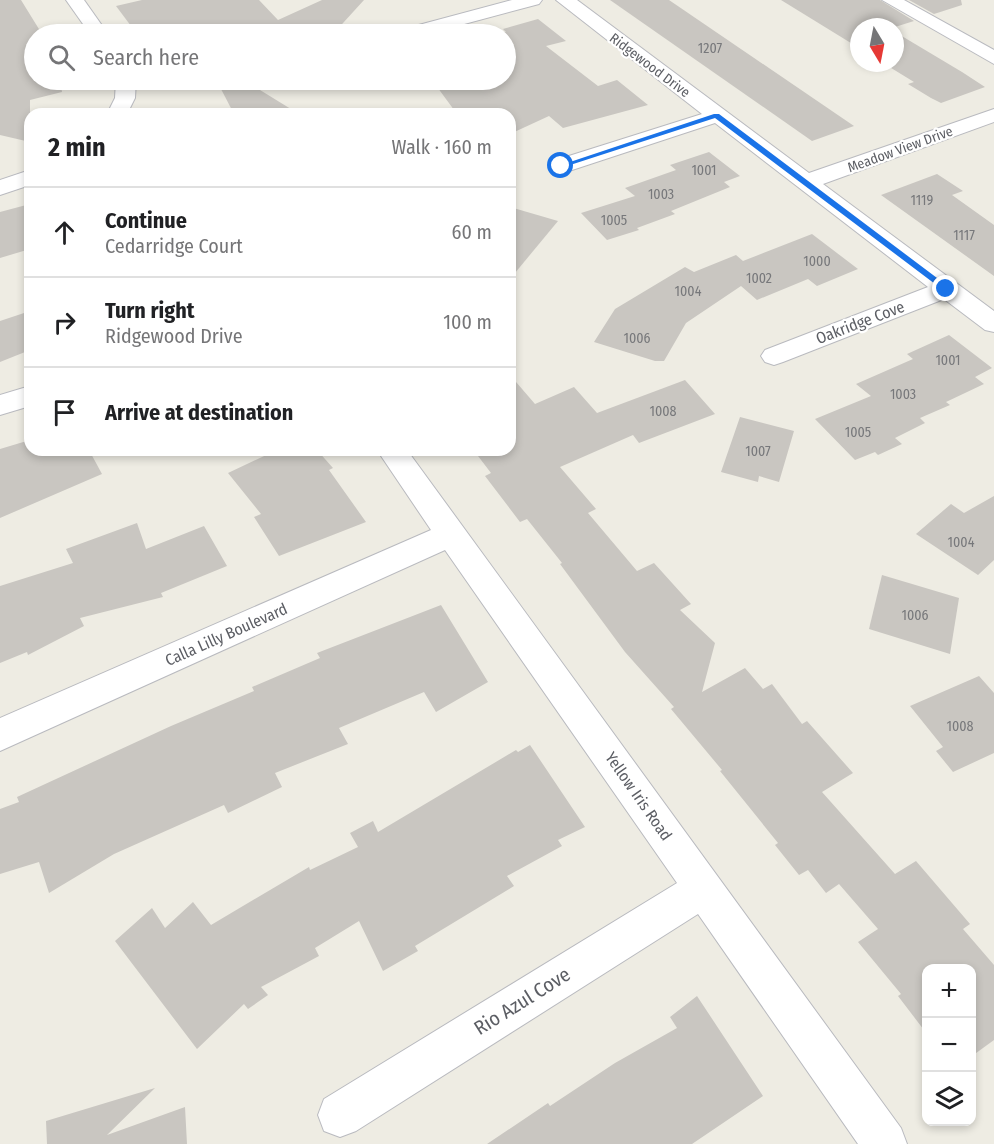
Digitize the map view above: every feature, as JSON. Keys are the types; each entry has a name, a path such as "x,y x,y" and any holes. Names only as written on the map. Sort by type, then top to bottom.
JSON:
{"street":[{"path":"75,0 92,24"},
{"path":"444,24 533,0"},
{"name":"Ridgewood Drive","path":"565,0 994,324"},
{"path":"891,0 994,58"},
{"path":"122,108 126,90"},
{"name":"Meadow View Drive","path":"806,182 994,115"},
{"path":"561,166 716,116"},
{"path":"0,188 24,179"},
{"name":"Oakridge Cove","path":"774,356 946,289"},
{"path":"0,405 24,398"},
{"name":"Yellow Iris Road","path":"395,456 885,1144"},
{"name":"Calla Lilly Boulevard","path":"0,735 452,534"},
{"name":"Rio Azul Cove","path":"340,1115 704,888"}],"building":[{"path":"0,0 21,0 36,24 24,24 24,90 62,90 62,92 30,100 30,108 24,108 24,141 0,135"},
{"path":"142,0 259,0 278,20 322,0 364,0 342,24 130,24 116,6"},
{"path":"610,0 669,0 854,126 812,141"},
{"path":"781,0 880,0 914,21 904,24 904,18 850,18 850,42"},
{"path":"909,0 961,0 962,5 934,14"},
{"path":"538,19 566,41 546,46 598,86 617,80 648,105 563,128 549,116 516,131 516,108 453,108 439,90 516,90 516,25"},
{"path":"904,37 985,87 941,103 908,84 914,82 898,72 904,72"},
{"path":"222,90 259,90 289,108 231,108"},
{"path":"709,152 740,176 724,182 730,187 671,211 675,214 637,228 639,230 607,240 581,213 635,196 625,188 676,170 670,165"},
{"path":"937,174 963,191 952,195 994,225 994,276 881,195"},
{"path":"24,206 24,251 0,258 0,212"},
{"path":"516,209 558,221 516,272"},
{"path":"812,234 858,269 817,286 808,279 757,300 741,286 686,323 664,361 655,361 594,342 615,309 685,267 694,272 736,255 743,261"},
{"path":"24,313 24,352 0,362 0,321"},
{"path":"949,335 992,368 975,377 984,384 946,402 950,405 920,418 925,423 895,438 902,444 878,455 875,452 855,460 815,419 871,396 856,384 913,359 907,354"},
{"path":"685,380 715,414 639,443 633,435 560,467 596,509 588,513 637,571 654,563 691,604 680,610 715,643 702,692 745,668 763,689 772,684 802,724 807,721 853,773 822,792 895,874 916,861 970,924 963,929 994,965 994,1040 976,1053 976,964 922,964 922,1027 898,996 901,994 858,942 878,929 839,884 826,893 808,870 799,875 775,845 778,843 720,771 722,770 671,709 674,707 625,652 560,564 562,563 527,519 520,522 485,476 491,473 478,456 516,456 516,382 535,404 574,387 597,413"},
{"path":"740,417 794,431 779,482 759,476 758,482 721,472"},
{"path":"24,442 24,456 92,456 102,474 0,518 0,449"},
{"path":"264,456 322,456 333,468 329,470 366,522 279,556 254,517 261,514 228,473"},
{"path":"994,496 994,560 978,575 916,534 951,504 964,513"},
{"path":"137,523 146,549 204,526 227,566 161,593 163,597 80,618 84,626 28,655 27,652 0,663 0,586 73,563 66,549"},
{"path":"882,575 959,598 950,654 869,629"},
{"path":"441,605 488,682 436,712 424,692 339,728 348,744 275,773 282,787 228,813 224,805 114,854 49,893 39,862 0,874 0,809 19,802 17,797 171,726 254,691 252,687 320,658 317,653"},
{"path":"979,676 994,693 994,753 953,772 936,751 943,747 910,706"},
{"path":"530,745 585,827 558,840 562,846 507,876 514,886 415,946 418,951 383,971 359,921 315,948 319,956 261,987 268,995 248,1009 244,1004 197,1049 115,941 152,908 165,928 193,902 211,925 309,867 310,870 358,847 350,833 373,821 378,832 516,750 518,752"},
{"path":"697,996 763,1096 692,1144 487,1144 548,1103 550,1106 615,1063 677,1028 670,1017"},
{"path":"155,1088 107,1135 185,1107 187,1144 47,1144 46,1121"}],"route":[{"path":"561,166 716,116 946,289"}]}
